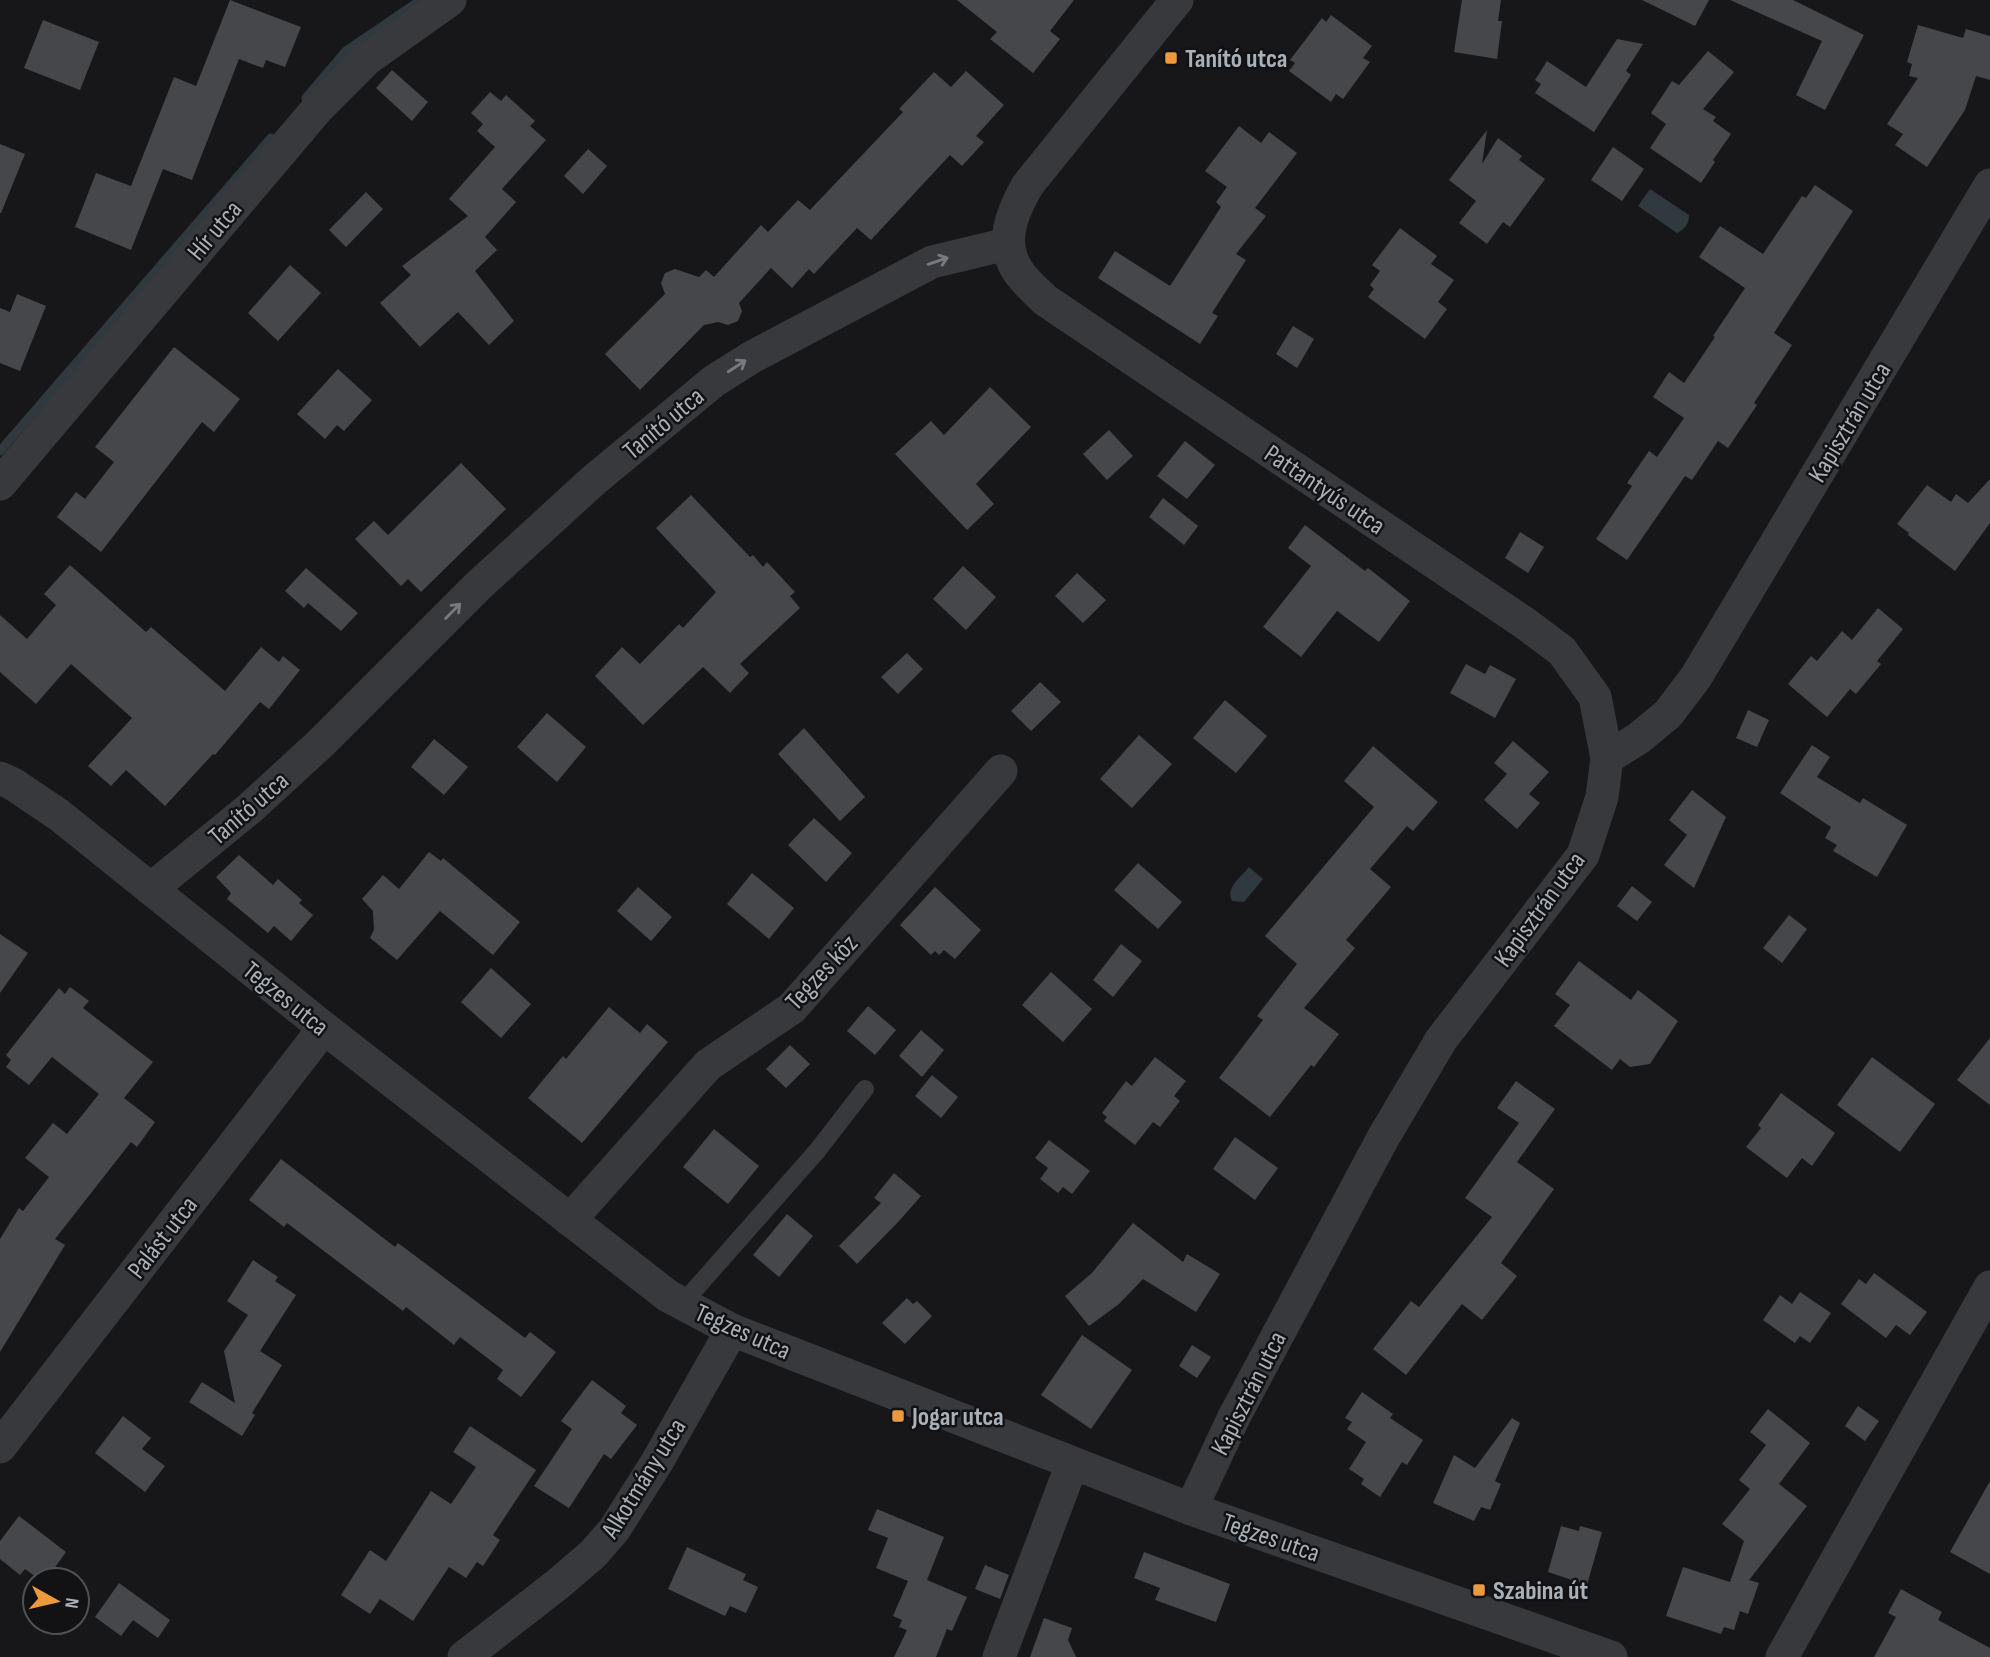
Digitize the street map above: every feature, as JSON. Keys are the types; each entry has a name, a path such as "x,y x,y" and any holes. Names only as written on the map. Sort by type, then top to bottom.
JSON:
{"street":[{"name":"Hír utca","path":"0,484 318,108 367,59 450,0"},
{"path":"1007,244 1011,215 1027,186 1177,0"},
{"name":"Kapisztrán utca","path":"1191,1508 1247,1393 1415,1083 1441,1040 1583,855 1602,797 1607,758 1639,738 1668,714 1696,677 1990,186"},
{"name":"Tanító utca","path":"150,890 249,809 321,743 478,586 585,489 714,381 752,357 932,262 1007,244"},
{"name":"Pattantyús utca","path":"1007,244 1017,270 1045,300 1526,624 1562,651 1595,697 1607,758"},
{"name":"Tegzes köz","path":"570,1220 708,1065 792,1007 1001,771"},
{"name":"Tegzes utca","path":"0,778 59,815 324,1028 682,1304 732,1330 1072,1464 1611,1657"},
{"name":"Palást utca","path":"0,1447 324,1028"},
{"path":"1782,1657 1990,1287"},
{"name":"Alkotmány utca","path":"464,1657 558,1584 593,1554 614,1530 657,1462 732,1330"},
{"path":"999,1657 1072,1464"}],"lane":[{"path":"682,1304 817,1150 865,1089"}],"shaded area":[{"path":"1650,189 1689,215 1682,230 1677,233 1638,206"},
{"path":"1249,867 1263,879 1244,902 1232,901 1232,887"}],"building":[{"path":"230,0 301,27 285,67 266,60 263,68 239,59 192,180 163,169 131,250 75,227 96,173 131,186 174,77 196,86"},
{"path":"957,0 1074,0 1050,31 1060,39 1033,73 990,39 997,32"},
{"path":"1462,0 1501,0 1498,21 1502,21 1497,59 1454,52"},
{"path":"1642,0 1709,0 1695,26"},
{"path":"1730,0 1793,0 1864,35 1825,110 1796,95 1822,41"},
{"path":"1331,15 1372,46 1363,58 1370,62 1343,99 1336,94 1331,102 1289,71 1295,63 1290,60 1322,18 1326,22"},
{"path":"43,20 99,42 80,90 24,68"},
{"path":"1918,25 1963,38 1966,29 1990,36 1990,80 1976,76 1965,110 1927,167 1895,145 1903,134 1887,124 1918,78 1909,76 1912,64 1907,62"},
{"path":"1617,39 1643,44 1626,71 1631,75 1594,132 1535,93 1541,84 1535,80 1547,61 1586,87"},
{"path":"1708,51 1734,72 1703,109 1716,117 1713,121 1731,134 1701,183 1650,148 1666,124 1651,113 1672,81 1679,85"},
{"path":"392,70 428,102 412,121 376,88"},
{"path":"966,71 1004,105 976,136 984,142 962,166 950,155 871,240 857,228 814,274 809,269 792,288 771,268 739,303 742,311 738,321 728,325 718,322 704,325 640,390 605,354 665,294 661,283 665,273 675,269 699,277 706,270 714,277 761,225 768,232 798,200 810,210 903,112 899,109 934,72 951,87"},
{"path":"490,92 501,101 506,95 535,121 530,126 546,140 502,189 516,202 485,237 497,250 475,271 514,321 489,345 458,312 420,347 380,303 411,275 402,266 468,216 449,199 495,147 477,131 483,124 471,113"},
{"path":"1239,126 1261,143 1269,132 1297,153 1255,208 1266,216 1236,254 1246,260 1212,313 1218,316 1200,344 1098,278 1115,251 1170,286 1221,207 1216,202 1227,187 1205,171"},
{"path":"1487,130 1482,164 1498,138 1522,156 1519,160 1545,179 1510,227 1503,222 1487,244 1459,223 1476,201 1449,180"},
{"path":"0,144 25,154 1,213 0,213"},
{"path":"1613,147 1644,169 1622,201 1591,180"},
{"path":"588,149 607,166 583,194 564,176"},
{"path":"1815,185 1853,211 1774,333 1792,345 1728,448 1718,441 1692,480 1685,476 1627,560 1596,539 1632,486 1627,483 1649,451 1657,457 1684,418 1653,397 1669,372 1684,383 1745,288 1699,257 1720,226 1763,254 1802,196 1806,198"},
{"path":"366,192 383,209 346,247 329,230"},
{"path":"1400,228 1437,256 1431,264 1454,280 1438,302 1447,309 1425,339 1368,297 1374,289 1370,285 1380,271 1372,265"},
{"path":"290,265 321,293 278,341 248,313"},
{"path":"17,294 46,306 20,371 0,363 0,308 10,312"},
{"path":"1293,326 1314,339 1297,368 1276,354"},
{"path":"174,347 240,399 214,432 202,422 101,552 57,517 76,492 85,499 114,462 95,447"},
{"path":"338,369 372,400 344,431 337,425 325,439 297,414"},
{"path":"990,387 1031,427 976,484 994,504 967,530 895,454 931,421 944,435"},
{"path":"1109,430 1133,456 1107,480 1083,454"},
{"path":"1185,441 1215,465 1187,499 1157,476"},
{"path":"461,463 506,509 421,592 408,579 401,586 355,539 374,521 388,535"},
{"path":"1990,479 1990,523 1955,571 1897,524 1927,485 1951,502 1956,494 1968,503"},
{"path":"691,495 750,557 753,555 763,567 767,562 795,592 790,596 800,608 740,664 749,673 730,693 703,667 643,725 595,676 622,647 640,664 679,624 683,628 716,592 656,528"},
{"path":"1163,498 1198,526 1184,545 1149,517"},
{"path":"1305,525 1365,571 1368,568 1410,601 1379,642 1337,611 1301,657 1263,627 1311,566 1288,548"},
{"path":"1520,532 1544,547 1528,573 1505,558"},
{"path":"70,565 146,632 151,627 225,691 261,647 279,662 283,656 300,670 269,709 260,702 215,755 213,754 165,806 126,770 111,786 88,766 132,718 71,664 36,704 0,672 0,615 27,639 56,605 44,594"},
{"path":"963,566 996,597 966,630 933,599"},
{"path":"306,568 358,613 341,631 308,603 304,608 285,591"},
{"path":"1077,573 1106,600 1083,623 1055,596"},
{"path":"1878,608 1903,629 1877,661 1881,664 1856,694 1850,689 1827,717 1788,684 1811,656 1817,661 1842,631 1852,640"},
{"path":"907,653 923,669 898,694 881,677"},
{"path":"1466,664 1485,674 1490,665 1516,679 1495,718 1450,693"},
{"path":"1040,682 1061,702 1031,731 1011,711"},
{"path":"1225,700 1267,736 1236,773 1193,738"},
{"path":"1748,710 1769,720 1757,747 1736,738"},
{"path":"547,713 586,747 557,782 517,747"},
{"path":"804,728 865,797 840,821 778,754"},
{"path":"1139,735 1172,764 1132,808 1100,779"},
{"path":"434,739 468,767 444,795 411,767"},
{"path":"1513,741 1549,772 1529,794 1540,803 1517,829 1484,800 1507,774 1494,763"},
{"path":"1812,745 1830,757 1817,777 1860,803 1863,798 1907,825 1877,877 1833,851 1837,845 1825,838 1831,827 1780,793"},
{"path":"1373,746 1438,802 1413,831 1407,826 1370,869 1391,887 1346,940 1355,948 1304,1008 1339,1034 1270,1117 1219,1078 1263,1020 1257,1016 1297,964 1265,936 1374,807 1344,781"},
{"path":"1692,790 1726,817 1694,888 1664,865 1687,835 1669,820"},
{"path":"814,818 852,853 826,882 788,845"},
{"path":"429,852 441,861 443,858 520,922 493,955 440,911 397,960 370,938 374,930 373,911 362,899 383,875 399,889"},
{"path":"239,855 273,885 278,879 302,900 299,903 313,915 291,941 274,926 268,933 227,899 231,893 216,877"},
{"path":"1138,863 1182,902 1158,929 1114,890"},
{"path":"752,873 794,908 769,939 727,904"},
{"path":"1632,886 1652,902 1637,921 1617,906"},
{"path":"638,887 672,917 651,941 617,911"},
{"path":"935,887 981,930 955,959 944,950 939,955 935,951 931,955 900,925"},
{"path":"1789,915 1807,929 1782,963 1763,948"},
{"path":"0,934 28,953 0,993"},
{"path":"1121,944 1142,961 1113,997 1093,980"},
{"path":"1579,961 1631,1000 1638,990 1678,1021 1650,1064 1630,1067 1620,1059 1612,1070 1554,1026 1570,1005 1555,994"},
{"path":"491,968 531,1004 501,1038 461,1002"},
{"path":"1051,972 1092,1009 1063,1042 1022,1005"},
{"path":"70,987 89,1001 83,1008 153,1062 124,1098 155,1122 137,1147 131,1142 55,1239 65,1245 0,1352 0,1239 19,1208 23,1211 49,1177 25,1158 53,1123 67,1134 99,1094 52,1057 29,1085 6,1067 11,1060 6,1055 59,988 65,994"},
{"path":"868,1006 896,1030 875,1055 847,1031"},
{"path":"609,1007 640,1033 647,1024 668,1042 582,1143 528,1098 563,1056 566,1059"},
{"path":"921,1030 944,1050 922,1077 899,1056"},
{"path":"1990,1038 1990,1105 1957,1080"},
{"path":"790,1045 810,1064 786,1088 766,1069"},
{"path":"1155,1057 1186,1081 1174,1096 1180,1101 1160,1127 1153,1122 1135,1145 1104,1121 1107,1117 1102,1113 1126,1081 1132,1086"},
{"path":"1872,1057 1935,1104 1900,1152 1837,1105"},
{"path":"932,1075 958,1097 941,1118 915,1096"},
{"path":"1516,1081 1555,1109 1517,1162 1554,1189 1501,1263 1517,1276 1482,1320 1462,1304 1406,1375 1373,1349 1411,1301 1419,1307 1492,1217 1465,1198 1519,1123 1497,1108"},
{"path":"1781,1093 1835,1133 1812,1166 1802,1158 1787,1178 1746,1147 1761,1128 1758,1125"},
{"path":"714,1129 759,1166 728,1204 683,1167"},
{"path":"1235,1137 1278,1168 1255,1200 1213,1169"},
{"path":"1049,1140 1090,1171 1072,1194 1063,1187 1058,1193 1040,1179 1048,1168 1035,1158"},
{"path":"281,1159 395,1247 398,1243 525,1338 530,1332 556,1352 521,1397 497,1379 503,1370 460,1337 454,1345 406,1307 403,1311 287,1223 284,1227 249,1200"},
{"path":"894,1173 921,1196 857,1264 839,1246 881,1203 874,1198"},
{"path":"787,1214 813,1236 779,1277 753,1255"},
{"path":"1133,1223 1183,1262 1187,1254 1220,1274 1196,1312 1143,1279 1119,1304 1089,1326 1065,1296 1092,1273"},
{"path":"253,1260 278,1277 275,1281 296,1295 260,1351 282,1365 252,1413 255,1415 242,1436 189,1402 202,1382 235,1403 224,1351 248,1315 227,1301"},
{"path":"1874,1273 1927,1312 1910,1335 1896,1325 1886,1338 1841,1304 1859,1279 1866,1284"},
{"path":"1800,1292 1831,1313 1810,1343 1800,1336 1795,1343 1763,1320 1780,1295 1792,1304"},
{"path":"907,1298 913,1304 917,1301 932,1316 905,1344 882,1323"},
{"path":"1082,1335 1132,1370 1091,1429 1041,1395"},
{"path":"1192,1345 1211,1357 1197,1378 1179,1366"},
{"path":"592,1380 626,1406 621,1413 637,1425 611,1459 604,1454 569,1508 534,1486 572,1429 561,1421"},
{"path":"1362,1392 1393,1414 1390,1418 1423,1440 1407,1465 1402,1462 1380,1497 1361,1484 1364,1479 1349,1469 1366,1442 1347,1429 1352,1422 1345,1418"},
{"path":"1858,1406 1879,1421 1865,1441 1845,1426"},
{"path":"1768,1409 1810,1443 1779,1484 1807,1506 1749,1580 1759,1583 1748,1614 1740,1611 1734,1630 1724,1627 1721,1634 1666,1616 1683,1567 1730,1582 1744,1541 1722,1524 1750,1489 1739,1480 1766,1445 1750,1432"},
{"path":"123,1416 151,1438 142,1449 165,1466 145,1492 95,1453"},
{"path":"1512,1418 1520,1423 1495,1481 1501,1484 1490,1510 1481,1507 1474,1521 1433,1503 1454,1455 1475,1468"},
{"path":"470,1426 536,1470 493,1535 500,1540 483,1566 477,1562 466,1578 449,1567 413,1621 380,1599 370,1614 341,1595 370,1550 386,1561 431,1491 451,1504 476,1467 453,1452"},
{"path":"1990,1481 1990,1574 1950,1552"},
{"path":"877,1509 944,1537 927,1580 967,1597 952,1631 947,1629 936,1657 894,1657 907,1630 899,1627 902,1620 893,1616 908,1581 876,1568 888,1538 868,1530"},
{"path":"19,1516 66,1552 56,1566 21,1566 20,1575 0,1559 0,1541"},
{"path":"1561,1526 1579,1531 1580,1526 1602,1532 1587,1585 1548,1572"},
{"path":"687,1547 746,1574 743,1580 758,1587 746,1613 730,1606 725,1616 668,1589"},
{"path":"1144,1552 1230,1584 1216,1622 1155,1600 1160,1588 1134,1578"},
{"path":"985,1565 1009,1575 1000,1599 975,1589"},
{"path":"119,1583 170,1620 158,1638 133,1620 121,1636 95,1617"},
{"path":"1901,1589 1942,1612 1938,1620 1990,1648 1990,1657 1874,1657 1896,1617 1888,1613"},
{"path":"1044,1618 1072,1628 1068,1640 1076,1657 1030,1657"}],"waterway":[{"path":"306,98 346,51 421,0"},
{"path":"0,451 271,138"}],"place":[{"name":"Tanító utca","path":"1171,58"},
{"name":"Jogar utca","path":"898,1416"},
{"name":"Szabina út","path":"1479,1590"}]}
